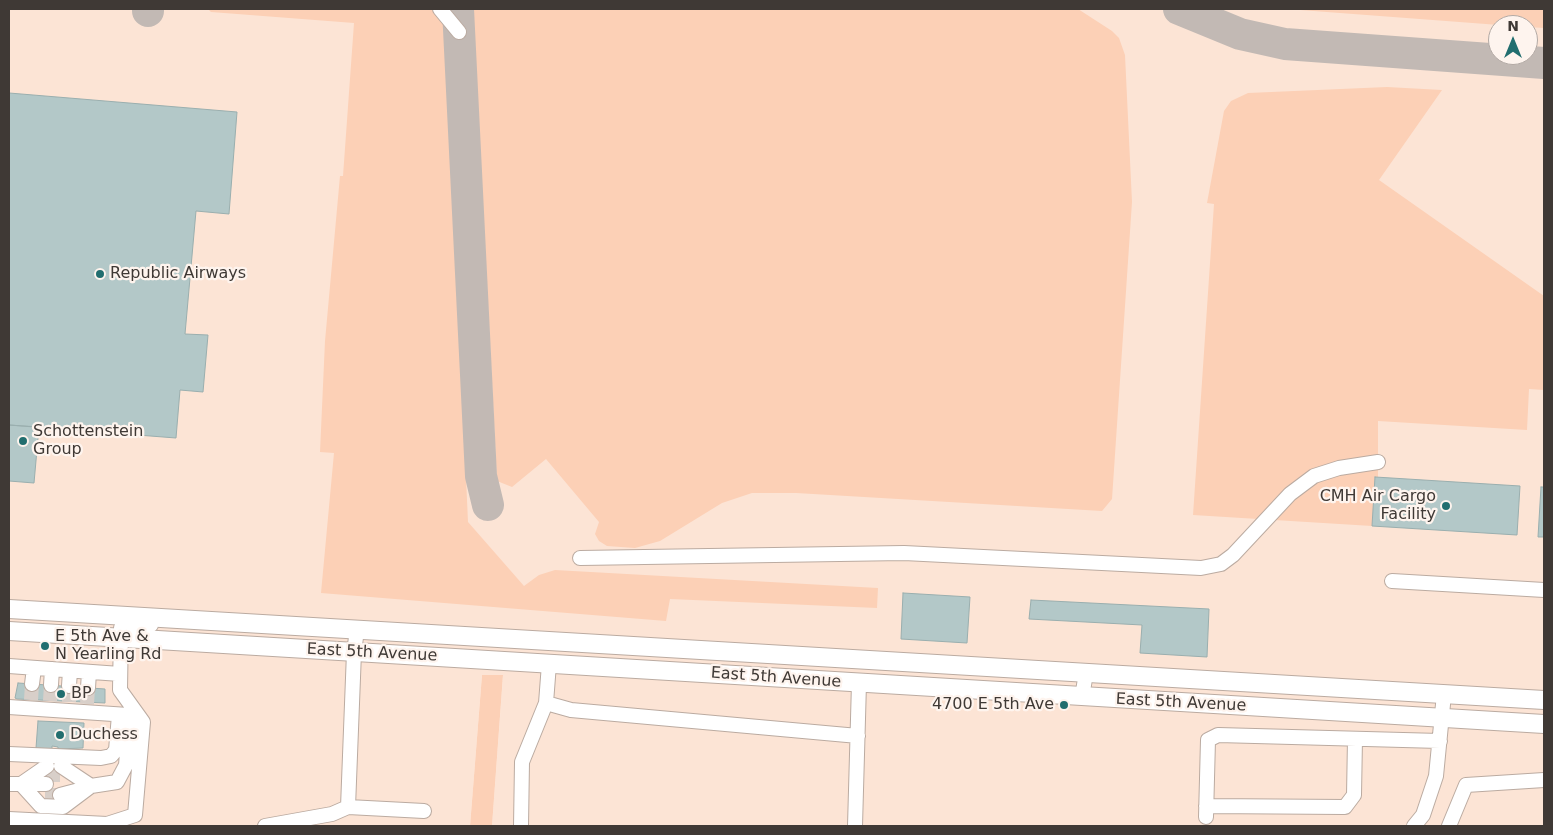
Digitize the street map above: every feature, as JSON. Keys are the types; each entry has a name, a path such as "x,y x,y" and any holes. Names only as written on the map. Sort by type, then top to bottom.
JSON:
{"main road":[{"name":"East 5th Avenue","path":"9,609 1544,700"},
{"name":"East 5th Avenue","path":"9,630 1544,724"}],"lane":[{"path":"440,9 459,32"},
{"path":"580,558 904,552 1201,568 1221,564 1233,555 1290,494 1314,476 1339,468 1378,462"},
{"path":"1392,581 1544,590"},
{"path":"15,784 53,780 90,786 117,782 126,765 129,715 120,690 121,628 129,625 151,626 189,620"},
{"path":"348,807 354,652 357,630"},
{"path":"521,826 522,762 546,703 549,664"},
{"path":"9,666 120,674"},
{"path":"32,684 34,668"},
{"path":"51,685 52,669"},
{"path":"70,671 70,686"},
{"path":"88,688 89,672"},
{"path":"1082,697 1086,673"},
{"path":"855,826 859,683"},
{"path":"1414,826 1423,816 1436,776 1444,694"},
{"path":"546,703 571,710 858,736"},
{"path":"9,707 31,704 87,708 129,715 143,722 135,815 107,824 9,819"},
{"path":"9,754 102,758 111,756 116,750 129,715"},
{"path":"1355,739 1354,795 1345,807 1206,811 1208,740 1218,735 1440,740"},
{"path":"53,780 90,786"},
{"path":"1449,826 1466,786 1544,780"},
{"path":"15,784 41,806 63,807 90,786"},
{"path":"265,826 332,814 348,807 424,812"}],"shaded area":[{"path":"9,9 1544,9 1544,826 492,826 503,676 482,675 470,826 9,826"},
{"path":"208,9 445,9 468,522 524,586 539,575 555,570 878,588 877,608 670,599 666,621 321,593 334,453 320,452 325,341 340,176 343,176 354,23 211,12"},
{"path":"473,9 1078,9 1112,31 1119,38 1125,55 1132,202 1112,499 1102,511 796,493 752,493 722,503 660,541 635,548 607,546 599,541 595,534 599,522 546,459 512,487 497,481"},
{"path":"1287,9 1544,9 1544,28 1538,28 1538,15 1488,15 1488,24"},
{"path":"1387,87 1442,90 1379,180 1544,296 1544,390 1529,389 1527,430 1378,421 1378,477 1375,478 1372,526 1193,515 1214,204 1207,203 1224,111 1231,101 1248,93"},
{"path":"482,675 503,675 492,826 470,826"}],"building":[{"name":"Republic Airways","path":"9,93 237,112 229,214 196,211 185,334 208,335 203,392 180,390 176,438 9,425"},
{"name":"Schottenstein Group","path":"9,425 39,427 34,483 9,481"},
{"name":"CMH Air Cargo Facility","path":"1375,477 1520,486 1517,535 1372,526"},
{"path":"1541,487 1544,487 1544,537 1538,537"},
{"path":"903,593 970,597 967,643 901,639"},
{"path":"1031,600 1209,609 1207,657 1140,653 1142,625 1029,619"},
{"name":"BP","path":"18,683 105,689 105,703 17,699 15,698"},
{"name":"Duchess","path":"38,721 84,723 83,748 58,749 58,747 52,746 52,749 36,748"}],"taxiway":[{"path":"458,9 481,476 488,505"},
{"path":"1179,9 1240,34 1285,44 1544,63"}],"tunnel":[{"path":"31,700 32,684"},
{"path":"50,701 51,685"},
{"path":"69,686 69,702"},
{"path":"87,704 88,688"},
{"path":"46,775 60,775"},
{"path":"45,795 60,795"}],"place":[{"name":"Republic Airways","path":"100,274"},
{"name":"Schottenstein Group","path":"23,441"},
{"name":"CMH Air Cargo Facility","path":"1446,506"},
{"name":"E 5th Ave & N Yearling Rd","path":"45,646"},
{"name":"BP","path":"61,694"},
{"name":"4700 E 5th Ave","path":"1064,705"},
{"name":"Duchess","path":"60,735"}]}
